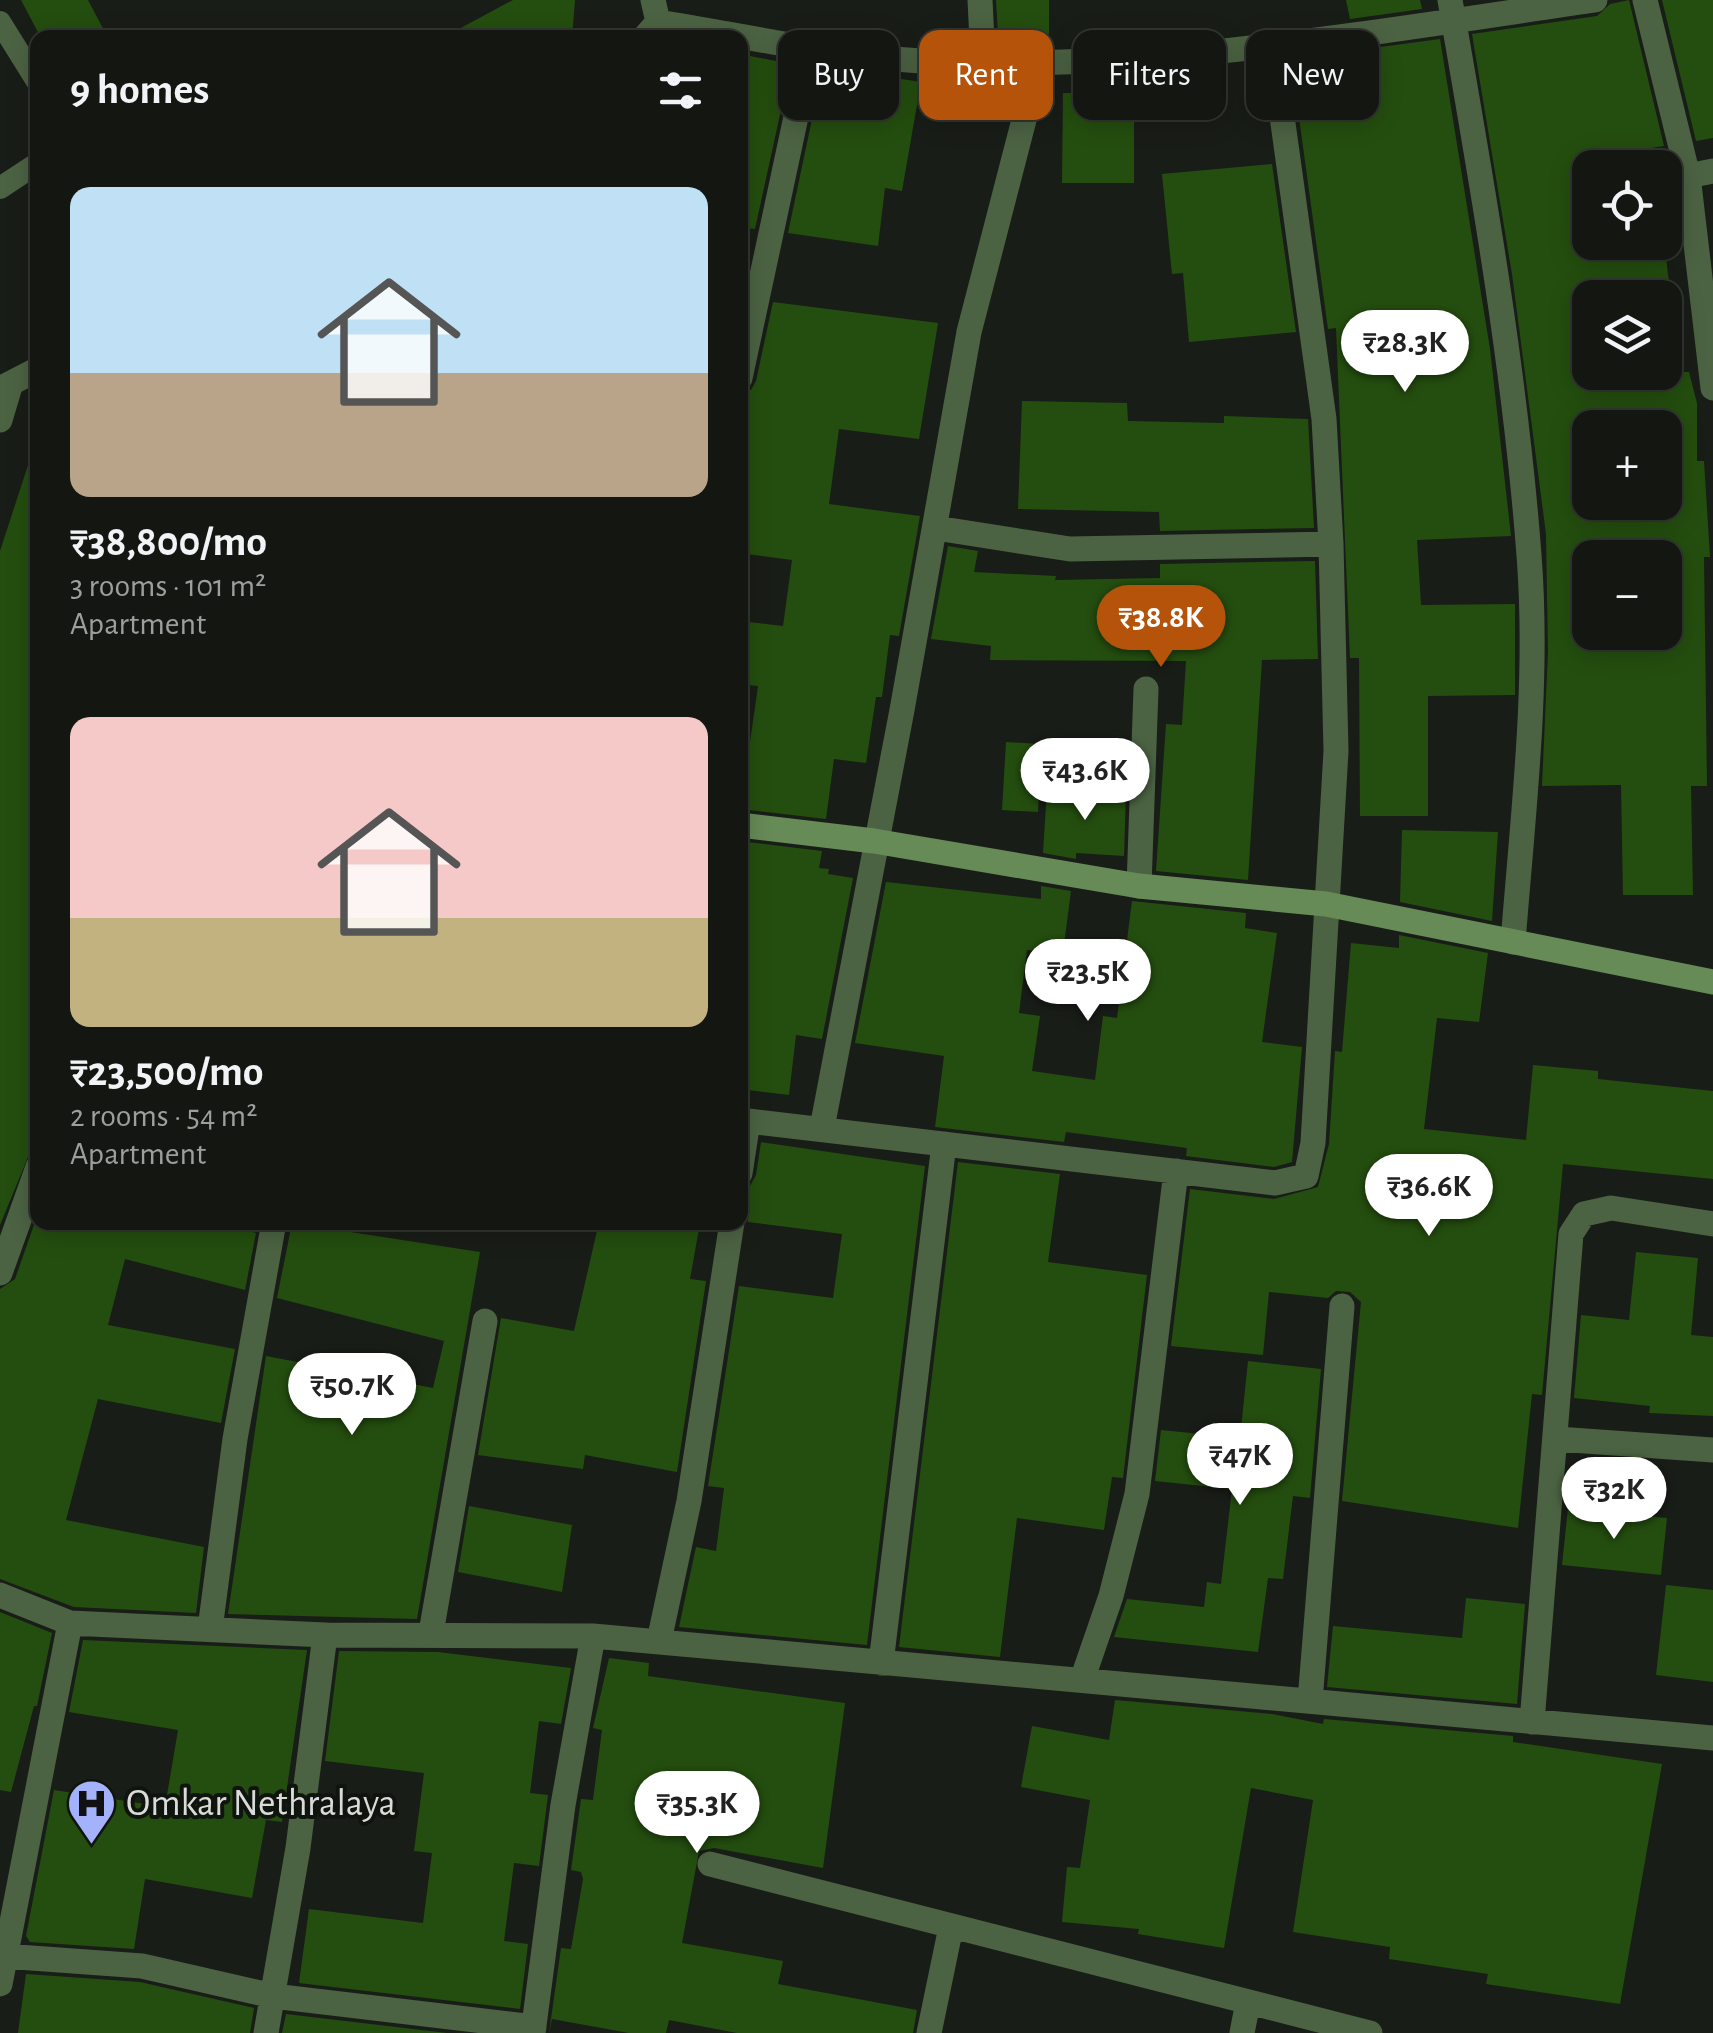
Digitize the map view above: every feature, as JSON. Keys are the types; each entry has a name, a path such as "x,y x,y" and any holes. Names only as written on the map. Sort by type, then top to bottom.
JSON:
{"street":[{"path":"980,0 981,30"},
{"path":"1346,30 1452,10 1595,0"},
{"path":"1646,0 1700,174 1713,388"},
{"path":"1452,10 1514,410 1530,558 1530,708 1514,942"},
{"path":"652,20 713,30"},
{"path":"748,36 778,41"},
{"path":"1053,62 1166,59 1246,48"},
{"path":"748,341 795,120"},
{"path":"822,1128 936,528 968,332 1024,120"},
{"path":"748,1121 1275,1183 1306,1176 1313,1143 1336,751 1324,419 1283,120"},
{"path":"0,420 6,386 30,373"},
{"path":"936,528 1070,549 1330,544"},
{"path":"1139,886 1146,689"},
{"path":"748,826 874,840 1139,886 1326,904 1713,982"},
{"path":"880,1663 944,1144"},
{"path":"1082,1680 1111,1596 1138,1494 1176,1171"},
{"path":"0,1273 30,1189"},
{"path":"1532,1722 1570,1234 1584,1214 1611,1208 1713,1224"},
{"path":"210,1629 235,1438 273,1230"},
{"path":"659,1641 689,1500 731,1230"},
{"path":"1310,1701 1342,1306"},
{"path":"431,1633 485,1321"},
{"path":"1557,1439 1713,1450"},
{"path":"0,1595 70,1623 326,1635 593,1636 1713,1738"},
{"path":"0,1984 70,1623"},
{"path":"266,2033 326,1635"},
{"path":"4,1956 142,1966 273,1996 534,2030 562,1805 593,1636"},
{"path":"710,1864 1370,2033"},
{"path":"929,2033 951,1927"},
{"path":"1242,2033 1248,2002"}],"lane":[{"path":"0,22 30,70"},
{"path":"0,188 30,168"}],"building":[{"path":"21,0 88,0 104,30 37,30"},
{"path":"513,0 575,0 573,30 457,30"},
{"path":"996,0 1049,0 1049,30 998,30"},
{"path":"1346,0 1420,0 1422,9 1350,19"},
{"path":"1629,0 1664,146 1645,150 1572,150 1572,260 1666,260 1669,280 1572,280 1572,390 1682,390 1682,372 1689,372 1697,403 1697,461 1704,461 1710,557 1704,557 1707,786 1691,786 1693,895 1623,895 1621,785 1542,786 1548,652 1546,534 1512,274 1472,34 1597,16 1610,4"},
{"path":"1662,0 1713,0 1713,138 1696,141"},
{"path":"1440,39 1490,349 1511,536 1417,540 1421,605 1515,604 1515,695 1428,696 1428,816 1360,816 1359,658 1350,658 1336,328 1328,329 1299,120 1379,120 1379,47"},
{"path":"748,56 778,61 779,120 755,229 748,228"},
{"path":"899,79 919,82 902,191 885,188 878,246 788,233 812,120 899,120"},
{"path":"1063,93 1073,93 1073,120 1134,120 1134,183 1062,183"},
{"path":"1272,164 1296,332 1189,342 1183,273 1172,274 1162,174"},
{"path":"773,302 938,323 919,439 839,429 829,504 920,516 899,636 890,635 882,697 876,697 866,763 834,759 826,819 748,810 748,756 758,686 748,685 748,622 783,626 792,560 748,554 748,391 756,381"},
{"path":"1022,401 1127,403 1128,421 1224,423 1224,416 1308,419 1314,528 1160,531 1159,512 1018,509"},
{"path":"30,459 30,1152 0,1225 0,551"},
{"path":"948,546 978,551 974,572 1056,576 1055,580 1160,578 1160,564 1315,561 1318,659 1262,660 1248,880 1156,871 1166,724 1182,725 1186,661 990,660 991,646 931,639"},
{"path":"1006,742 1041,744 1038,812 1002,810"},
{"path":"1047,789 1126,793 1124,856 1076,853 1076,859 1043,853"},
{"path":"1402,830 1498,832 1492,921 1400,902"},
{"path":"748,842 822,851 819,868 829,869 828,874 853,878 822,1039 796,1035 789,1095 748,1090"},
{"path":"886,882 1041,899 1041,886 1071,891 1062,960 1037,958 1038,951 1027,950 1019,1013 1040,1016 1032,1071 1095,1080 1103,1016 1117,1018 1132,901 1246,913 1245,928 1277,933 1262,1042 1302,1047 1292,1162 1274,1167 1186,1156 1187,1148 1066,1132 1064,1142 935,1127 944,1056 855,1043"},
{"path":"1399,935 1488,953 1479,1022 1437,1018 1424,1129 1526,1140 1533,1065 1598,1071 1598,1079 1713,1091 1713,1179 1563,1164 1542,1395 1532,1394 1518,1528 1342,1501 1361,1302 1350,1292 1336,1291 1328,1298 1269,1292 1263,1355 1171,1346 1190,1189 1274,1199 1318,1187 1329,1144 1335,1051 1342,1052 1351,943 1399,948"},
{"path":"761,1142 925,1166 867,1645 679,1627 696,1547 716,1551 724,1488 708,1486 739,1286 833,1298 842,1234 748,1222 750,1186 756,1175"},
{"path":"958,1162 1060,1174 1048,1262 1147,1275 1123,1478 1112,1477 1104,1530 1017,1518 1000,1657 899,1647"},
{"path":"32,1230 256,1233 245,1290 125,1259 108,1325 235,1349 221,1423 98,1399 66,1520 204,1547 196,1613 74,1607 0,1579 0,1289 15,1279"},
{"path":"291,1230 337,1230 480,1252 417,1619 228,1614 266,1356 433,1388 444,1341 277,1298"},
{"path":"597,1230 699,1230 690,1279 706,1281 677,1472 585,1455 583,1469 478,1455 501,1318 574,1331"},
{"path":"1636,1252 1698,1258 1691,1335 1713,1337 1713,1416 1649,1413 1650,1406 1574,1398 1581,1315 1629,1320"},
{"path":"1248,1361 1321,1369 1310,1498 1293,1496 1283,1579 1268,1578 1258,1652 1114,1637 1127,1599 1204,1607 1207,1582 1221,1584 1232,1489 1155,1481 1161,1430 1240,1438"},
{"path":"469,1506 572,1525 562,1592 458,1572"},
{"path":"1568,1508 1667,1518 1661,1575 1562,1565"},
{"path":"1666,1585 1713,1590 1713,1682 1656,1675"},
{"path":"1466,1598 1525,1604 1517,1704 1327,1687 1333,1626 1462,1638"},
{"path":"0,1612 52,1633 37,1706 11,1792 0,1790"},
{"path":"83,1640 307,1650 282,1822 266,1820 252,1898 145,1879 134,1949 30,1942 26,1936 54,1790 165,1807 178,1730 69,1712"},
{"path":"339,1651 438,1652 571,1668 561,1724 539,1721 530,1793 548,1795 539,1866 514,1863 504,1941 528,1944 520,2009 299,1983 309,1909 423,1923 432,1853 414,1851 424,1773 325,1761"},
{"path":"609,1658 649,1663 648,1676 845,1703 823,1868 714,1848 699,1851 682,1943 783,1961 778,1984 917,2010 913,2033 737,2033 669,2020 666,2033 629,2033 552,2019 549,2033 561,1948 571,1949 583,1879 581,1872 571,1870 581,1799 593,1800 602,1730 593,1728"},
{"path":"1115,1700 1272,1714 1323,1724 1324,1719 1513,1736 1513,1742 1662,1764 1620,2004 1486,1984 1488,1974 1389,1959 1390,1947 1293,1932 1313,1800 1251,1788 1224,1948 1138,1934 1139,1929 1062,1922 1067,1867 1080,1868 1090,1800 1021,1787 1032,1726 1109,1740"},
{"path":"26,1974 140,1982 254,2008 250,2033 18,2033"},
{"path":"286,2014 447,2033 282,2033"}],"place":[{"name":"Omkar Nethralaya","path":"91,1846"}]}
